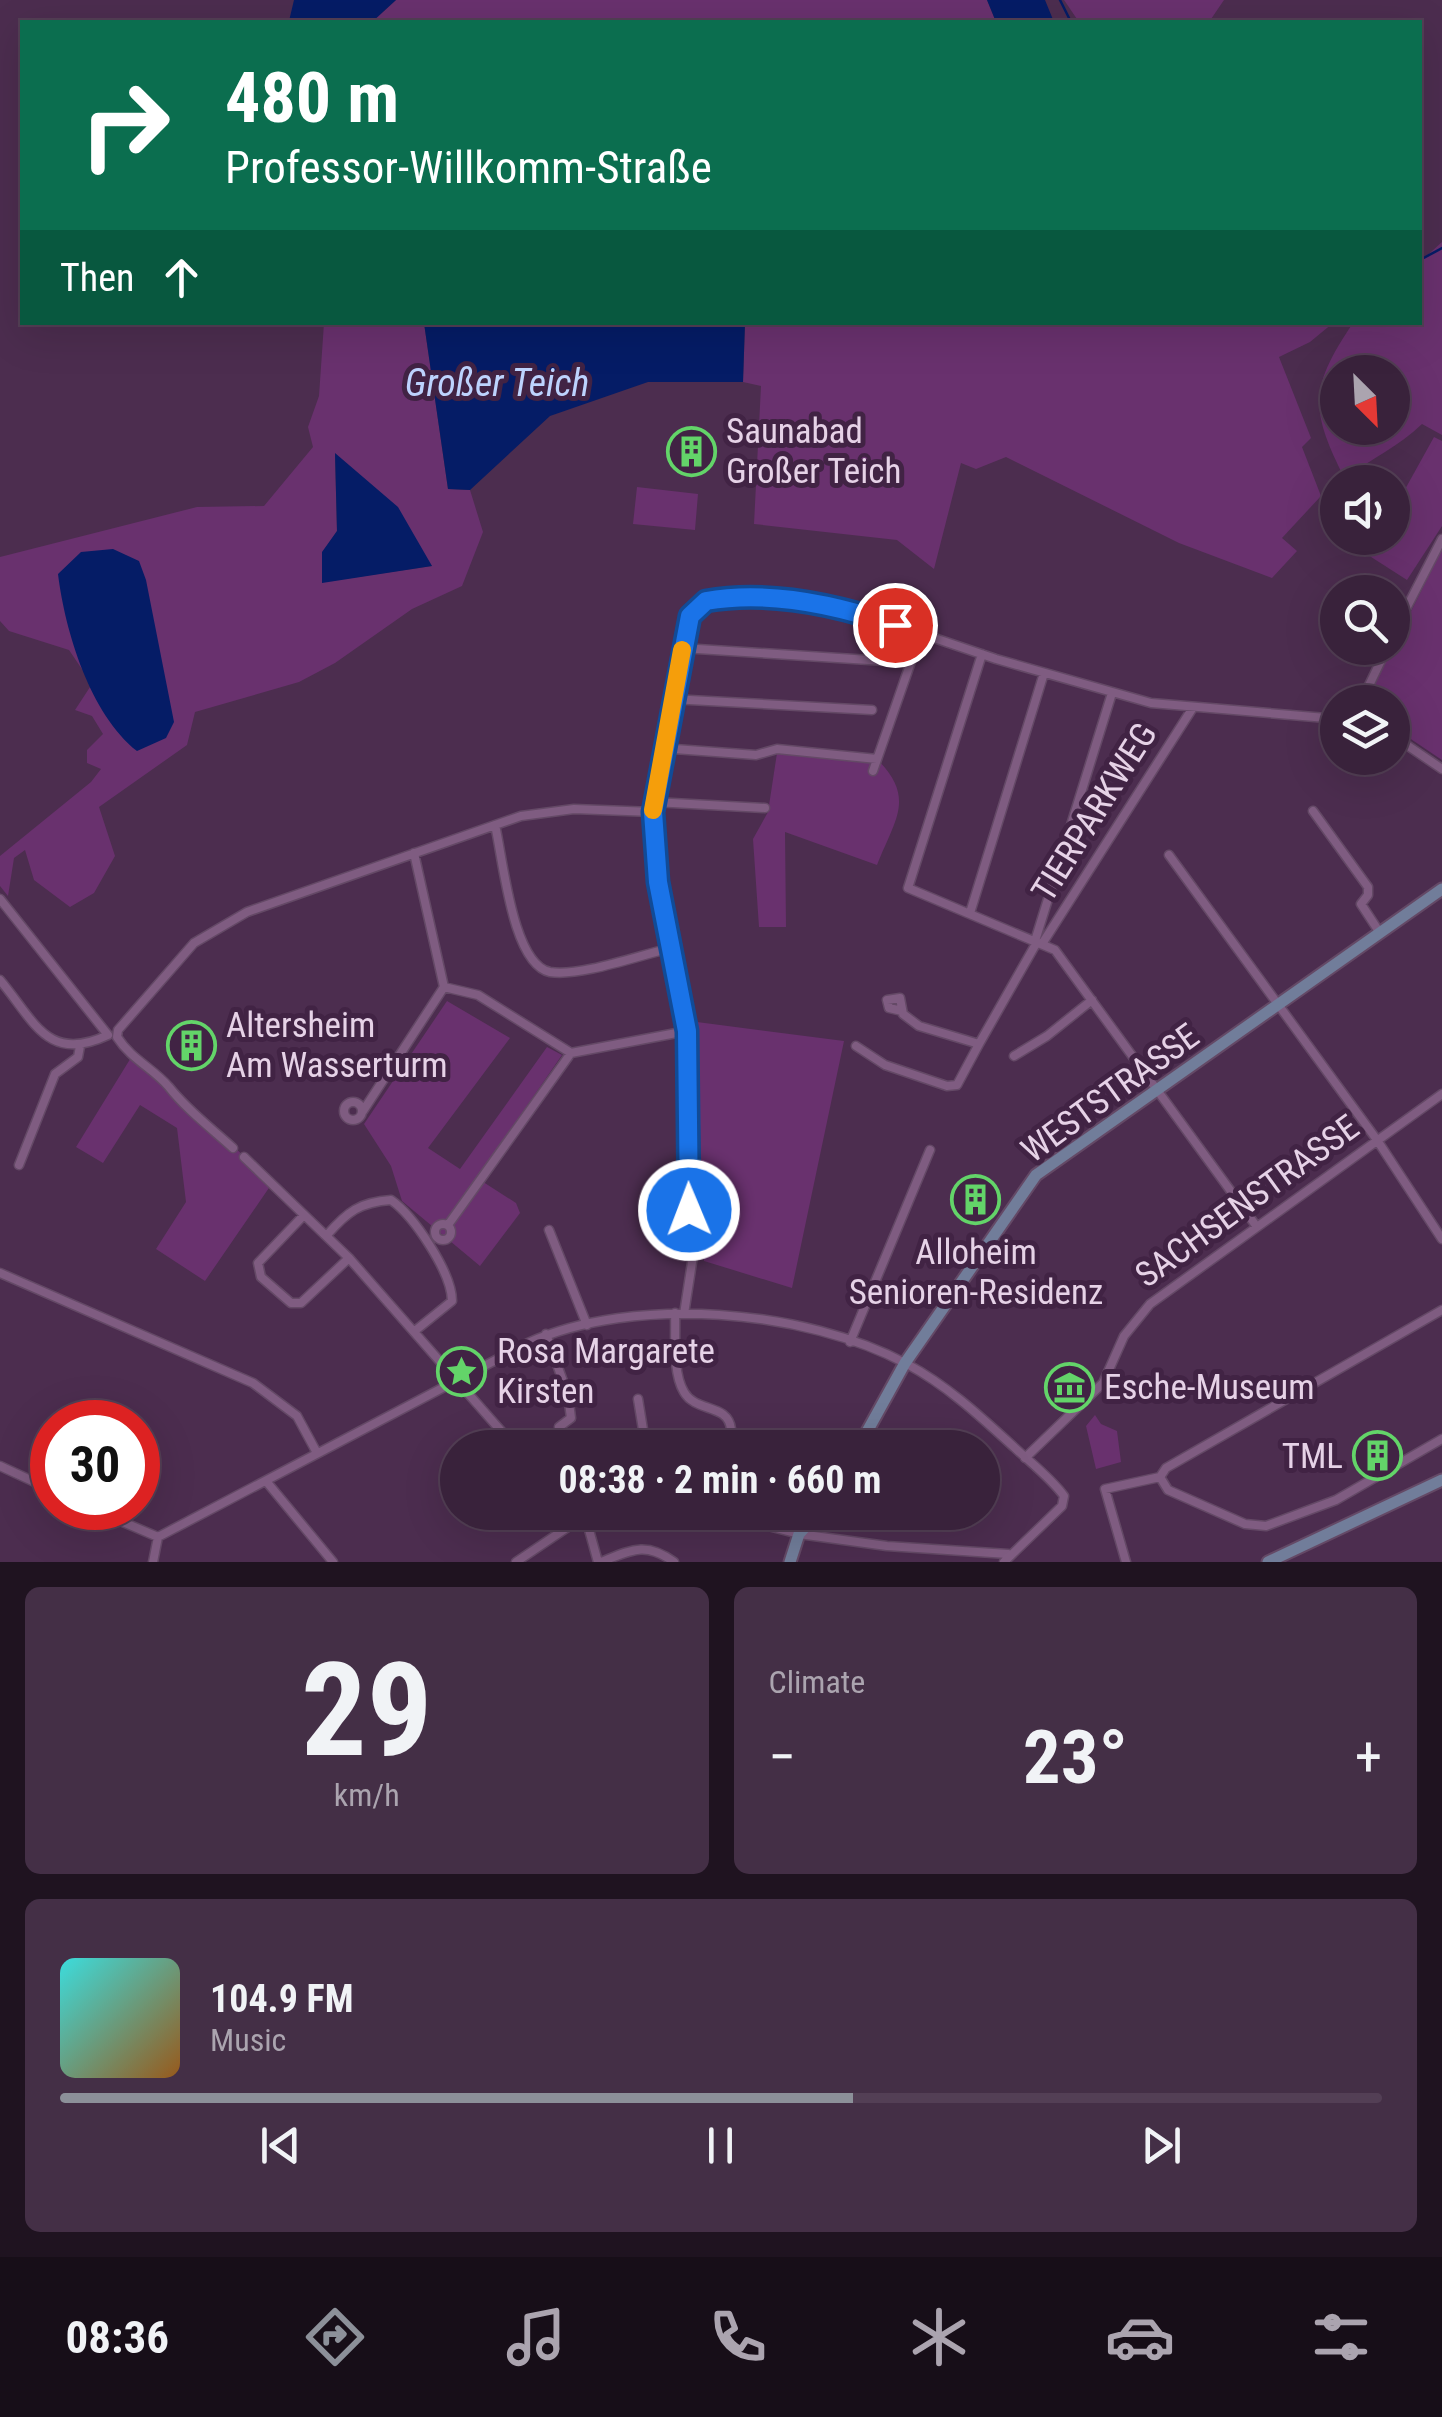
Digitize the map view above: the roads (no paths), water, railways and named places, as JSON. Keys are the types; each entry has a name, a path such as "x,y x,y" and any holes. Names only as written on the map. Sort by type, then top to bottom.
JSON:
{"main road":[{"name":"WESTSTRASSE","path":"868,1430 905,1363 1036,1175 1442,888"},
{"path":"1268,1562 1442,1480"},
{"path":"790,1562 803,1530"}],"street":[{"path":"1410,601 1442,538"},
{"path":"730,1430 726,1414 689,1400 681,1389 680,1314 692,1256 687,1031 658,882 654,807 671,699 690,616 706,601 840,606 1112,692 1192,708 1320,716"},
{"path":"873,772 921,633"},
{"path":"682,648 886,661"},
{"path":"982,654 908,882 911,893 970,913 1055,950 1257,1226"},
{"path":"970,913 1044,673"},
{"path":"856,1046 885,1065 946,1086 957,1085 1038,942 1112,692"},
{"path":"671,699 872,710"},
{"name":"TIERPARKWEG","path":"1038,942 1192,708"},
{"path":"662,748 756,755 777,749 877,759"},
{"path":"1410,748 1442,770"},
{"path":"0,980 49,1039 80,1046 113,1036 194,943 218,928 247,912 414,852 495,825 574,809 765,808"},
{"path":"1313,811 1368,887 1361,904 1380,932"},
{"path":"495,825 521,947 538,966 567,972 672,948"},
{"path":"363,1110 444,988 414,852"},
{"path":"1169,855 1377,1140 1442,1239"},
{"path":"0,899 113,1036 232,1148"},
{"path":"444,988 478,994 571,1052 687,1031"},
{"path":"1014,1056 1092,1000"},
{"path":"902,1011 919,1026 979,1044"},
{"path":"19,1165 55,1074 78,1058 80,1046"},
{"path":"448,1225 571,1052"},
{"name":"SACHSENSTRASSE","path":"1025,1458 1103,1383 1139,1314 1442,1094"},
{"path":"850,1342 930,1150"},
{"path":"244,1157 349,1258 501,1430"},
{"path":"327,1235 355,1207 368,1202 391,1200 404,1210 452,1286 452,1301 416,1330"},
{"path":"304,1214 258,1264 261,1278 291,1302 301,1303 349,1258"},
{"path":"549,1230 587,1325"},
{"path":"0,1273 253,1383 297,1416 317,1453"},
{"path":"1126,1562 1104,1489 1160,1477 1166,1468 1442,1310"},
{"path":"158,1537 546,1334 680,1314 811,1328 905,1363 967,1403 1064,1496 1062,1506 1006,1558 784,1530"},
{"path":"546,1334 568,1395 571,1418 559,1427"},
{"path":"638,1399 643,1430"},
{"path":"1160,1477 1168,1490 1245,1524 1261,1527 1348,1494 1442,1440"},
{"path":"0,1466 30,1480"},
{"path":"266,1481 333,1562"},
{"path":"1348,1494 1354,1504"},
{"path":"142,1530 158,1537"},
{"path":"516,1562 564,1530"},
{"path":"590,1530 600,1562 639,1546 659,1551 674,1562"},
{"path":"153,1562 158,1537"}],"water":[{"path":"294,0 396,0 374,20 289,20"},
{"path":"987,0 1045,0 1053,20 995,20"},
{"name":"Großer Teich","path":"424,325 745,325 743,382 648,382 550,416 470,490 448,489"},
{"path":"335,453 398,507 432,566 322,583 322,552 337,531"},
{"path":"113,549 139,561 146,580 174,722 166,738 137,751 106,716 82,670 58,574 81,552"}],"waterway":[{"path":"1060,0 1070,20"},
{"path":"1422,259 1442,248"}],"place":[{"name":"Saunabad Großer Teich","path":"691,451"},
{"name":"Altersheim Am Wasserturm","path":"191,1045"},
{"name":"Alloheim Senioren-Residenz","path":"976,1200"},
{"name":"Rosa Margarete Kirsten","path":"462,1371"},
{"name":"Esche-Museum","path":"1069,1387"},
{"name":"TML","path":"1378,1456"}]}
